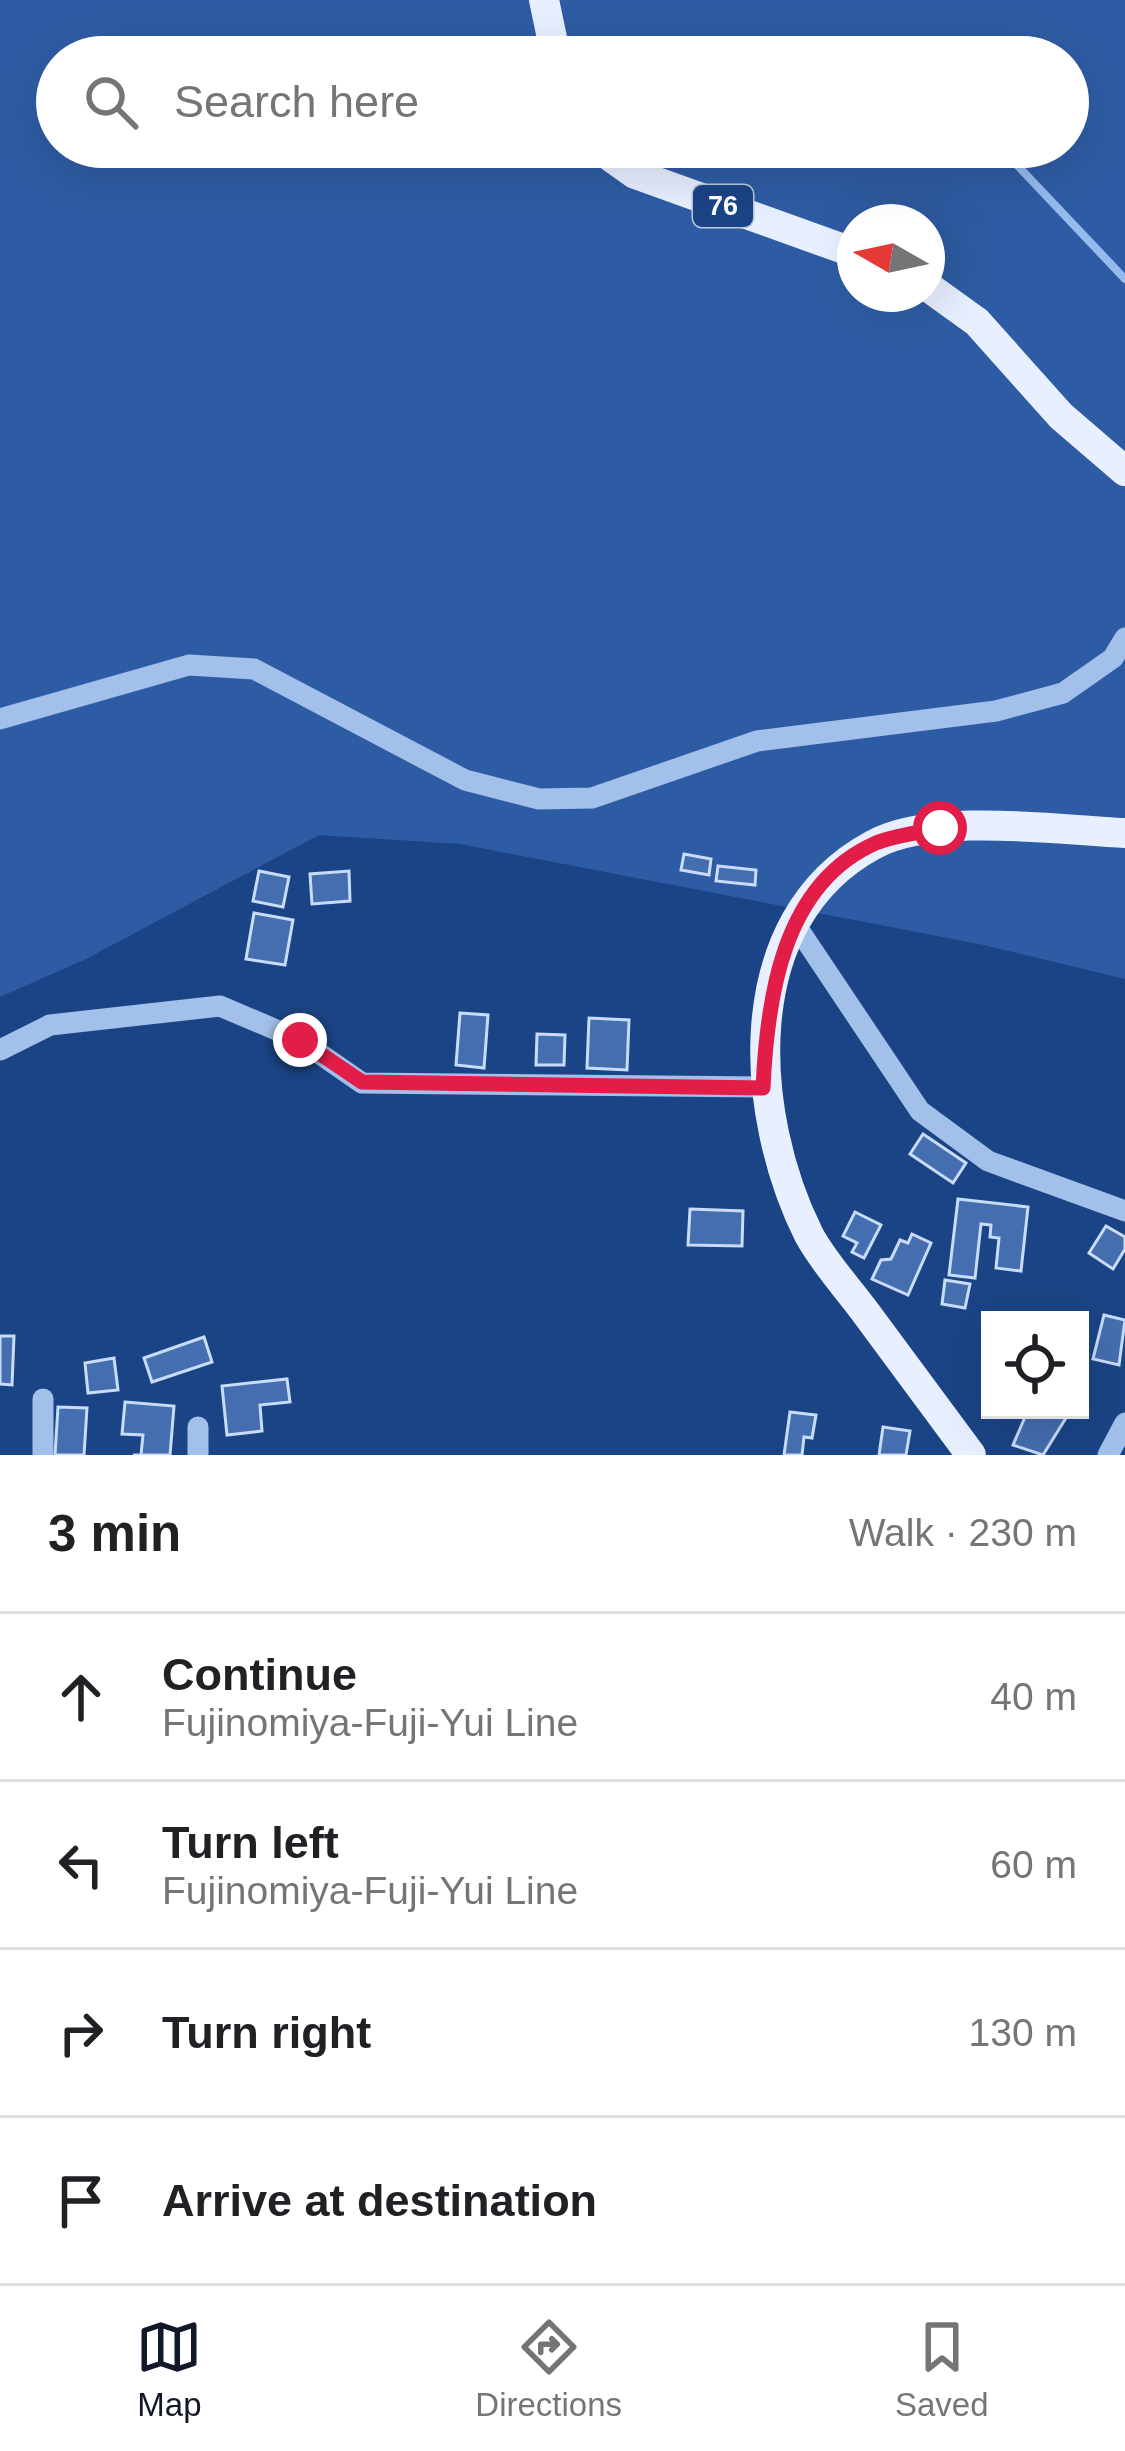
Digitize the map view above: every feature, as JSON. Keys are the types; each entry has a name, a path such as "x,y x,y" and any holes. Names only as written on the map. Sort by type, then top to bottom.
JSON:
{"main road":[{"path":"544,0 552,36"},
{"name":"76","path":"627,168 837,247"},
{"path":"945,299 977,322 1061,416 1125,471"},
{"path":"971,1455 812,1240 777,1165 763,1088 766,1009 795,924 818,886 874,844 940,828 1125,833"}],"street":[{"path":"0,719 189,665 254,669 465,781 539,799 592,798 757,740 996,711 1063,693 1113,658 1125,638"},
{"path":"795,924 920,1111 988,1161 1125,1211"},
{"path":"0,1050 50,1025 220,1006 300,1040 362,1082 763,1088"},
{"path":"43,1399 43,1455"},
{"path":"1108,1455 1125,1423"},
{"path":"198,1427 198,1455"}],"shaded area":[{"path":"0,0 1125,0 1125,979 984,945 460,844 319,835 86,959 0,997"}],"building":[{"path":"684,854 711,859 709,875 681,870"},
{"path":"718,866 756,870 755,885 716,881"},
{"path":"259,871 289,877 283,907 253,901"},
{"path":"349,871 350,901 312,904 310,874"},
{"path":"254,913 293,920 285,965 246,959"},
{"path":"460,1013 488,1015 484,1068 456,1065"},
{"path":"589,1018 629,1020 627,1070 587,1068"},
{"path":"537,1034 565,1035 564,1065 536,1065"},
{"path":"923,1134 966,1163 953,1183 910,1154"},
{"path":"958,1199 1028,1207 1021,1271 996,1268 999,1238 990,1237 991,1225 981,1224 975,1278 949,1275"},
{"path":"690,1209 743,1211 742,1246 688,1245"},
{"path":"855,1212 881,1225 864,1258 852,1252 857,1243 843,1236"},
{"path":"1106,1226 1125,1237 1125,1249 1113,1269 1089,1253"},
{"path":"912,1234 931,1243 908,1295 872,1279 881,1260 891,1259 900,1240 908,1243"},
{"path":"945,1280 970,1284 965,1308 942,1304"},
{"path":"1104,1315 1125,1320 1119,1365 1093,1359"},
{"path":"0,1336 14,1336 12,1385 0,1384"},
{"path":"204,1337 212,1362 152,1382 144,1358"},
{"path":"114,1358 118,1390 88,1393 85,1363"},
{"path":"287,1379 290,1402 260,1405 262,1431 227,1435 222,1386"},
{"path":"125,1402 174,1406 170,1455 141,1455 143,1435 122,1434"},
{"path":"58,1407 87,1408 84,1455 55,1455"},
{"path":"790,1412 816,1415 812,1438 804,1437 802,1455 784,1455"},
{"path":"1024,1419 1065,1419 1043,1455 1013,1445"},
{"path":"883,1427 910,1431 906,1455 879,1455"}],"waterway":[{"path":"1020,168 1125,279"}],"route":[{"path":"300,1040 362,1082 763,1088 766,1009 795,924 818,886 874,844 940,828"}]}
